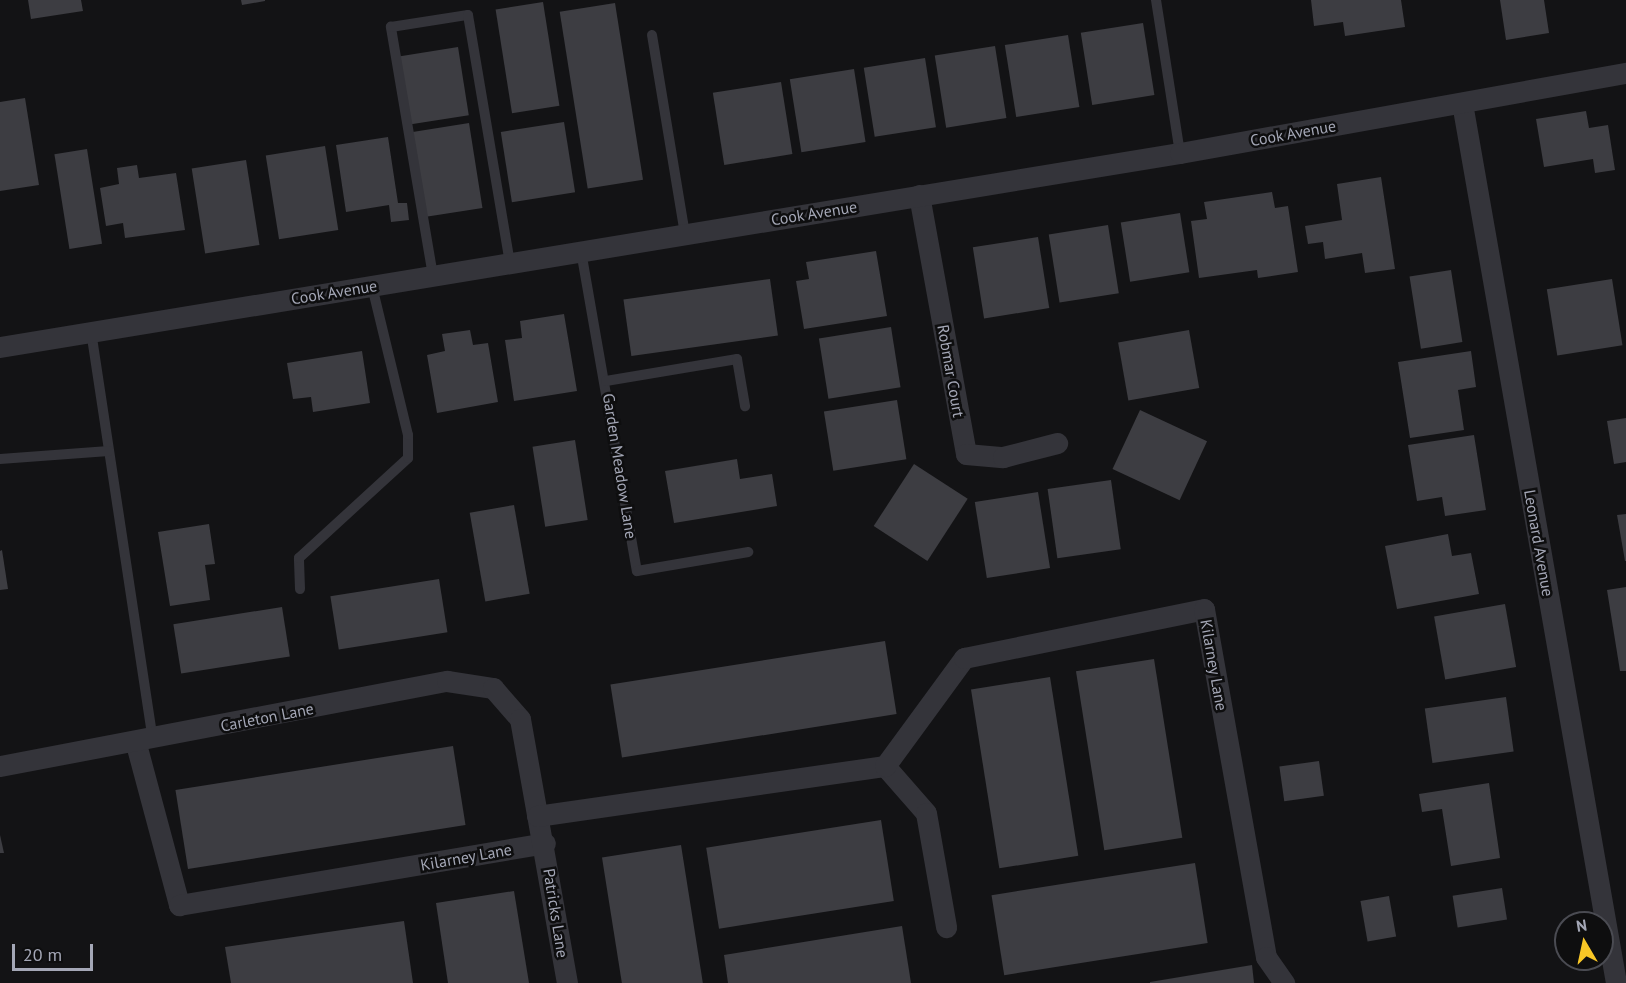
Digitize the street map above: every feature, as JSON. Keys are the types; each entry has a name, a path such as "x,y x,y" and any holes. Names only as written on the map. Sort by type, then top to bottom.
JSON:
{"street":[{"name":"Cook Avenue","path":"0,347 1180,153 1626,73"},
{"name":"Leonard Avenue","path":"1462,103 1616,983"},
{"name":"Robmar Court","path":"919,195 966,454 1003,457 1058,443"},
{"name":"Kilarney Lane","path":"885,766 964,658 1204,609 1266,957 1284,983"},
{"name":"Carleton Lane","path":"0,766 145,742 447,681 493,688 520,719 537,816"},
{"name":"Kilarney Lane","path":"145,742 179,905 545,843"},
{"path":"545,843 537,816 885,766 926,813 946,927"},
{"name":"Patricks Lane","path":"545,843 567,983"}],"lane":[{"path":"1156,0 1180,153"},
{"path":"433,276 391,27 468,15 510,263"},
{"path":"652,35 685,234"},
{"name":"Garden Meadow Lane","path":"580,251 606,381 637,571 748,552"},
{"path":"300,589 299,558 408,458 408,435 372,286"},
{"path":"92,331 145,742"},
{"path":"606,381 737,359 745,406"},
{"path":"0,461 109,451"}],"building":[{"path":"28,0 81,0 83,11 31,19"},
{"path":"241,0 265,0 265,1 242,5"},
{"path":"1311,0 1401,0 1405,27 1345,36 1343,22 1314,26"},
{"path":"1500,0 1544,0 1549,33 1506,40"},
{"path":"543,2 559,106 512,113 496,10"},
{"path":"615,3 643,180 588,189 560,12"},
{"path":"1143,23 1154,95 1092,105 1081,33"},
{"path":"1068,35 1079,107 1016,117 1005,45"},
{"path":"995,46 1006,118 946,128 935,56"},
{"path":"458,47 469,115 410,125 399,56"},
{"path":"925,58 936,127 875,137 864,68"},
{"path":"854,69 866,142 801,152 790,79"},
{"path":"781,82 792,154 724,165 713,93"},
{"path":"25,98 39,185 0,191 0,102"},
{"path":"1586,111 1589,128 1608,125 1615,170 1595,173 1593,159 1544,167 1536,119"},
{"path":"564,122 575,192 512,202 501,132"},
{"path":"469,123 482,208 426,217 413,132"},
{"path":"388,137 398,203 407,203 409,220 391,222 389,205 346,212 336,145"},
{"path":"325,146 338,230 279,239 266,155"},
{"path":"87,149 102,244 69,249 54,154"},
{"path":"246,160 259,245 205,254 192,169"},
{"path":"137,165 139,178 176,173 185,230 125,238 123,223 106,226 100,188 119,184 117,168"},
{"path":"1381,177 1395,269 1365,273 1362,253 1325,259 1323,242 1308,244 1305,226 1342,220 1337,184"},
{"path":"1272,192 1275,208 1288,206 1298,272 1258,278 1257,270 1199,278 1191,221 1207,219 1204,202"},
{"path":"1180,213 1189,272 1130,282 1121,222"},
{"path":"1108,225 1119,293 1060,303 1049,234"},
{"path":"1038,237 1049,308 984,318 973,247"},
{"path":"876,251 887,316 804,329 796,281 809,279 806,262"},
{"path":"1451,270 1462,342 1421,349 1410,277"},
{"path":"770,279 778,335 631,356 623,300"},
{"path":"1612,279 1622,345 1557,355 1547,289"},
{"path":"564,314 577,391 514,401 505,340 522,338 520,321"},
{"path":"891,327 901,387 828,399 819,338"},
{"path":"470,330 473,345 488,343 498,402 437,413 427,355 445,351 442,334"},
{"path":"1189,330 1199,388 1128,401 1118,343"},
{"path":"362,351 370,403 313,412 311,397 293,399 287,363"},
{"path":"1471,351 1476,387 1458,390 1464,430 1410,438 1398,362"},
{"path":"897,400 906,459 833,471 824,412"},
{"path":"1140,410 1207,441 1180,500 1113,469"},
{"path":"1626,418 1626,462 1614,464 1607,421"},
{"path":"1474,435 1486,510 1445,516 1442,497 1417,501 1408,445"},
{"path":"575,440 588,520 545,527 533,447"},
{"path":"737,459 740,479 772,474 777,506 674,523 665,471"},
{"path":"914,464 968,499 927,561 874,526"},
{"path":"1111,480 1121,549 1057,558 1048,489"},
{"path":"1038,492 1050,568 987,578 975,502"},
{"path":"514,505 530,594 485,601 470,513"},
{"path":"1626,514 1626,561 1625,561 1617,515"},
{"path":"209,524 215,564 205,565 210,600 170,606 158,532"},
{"path":"1448,534 1452,556 1471,553 1479,594 1397,609 1385,546"},
{"path":"2,550 8,589 0,590 0,551"},
{"path":"439,579 447,632 339,650 330,596"},
{"path":"1626,587 1626,671 1620,671 1607,590"},
{"path":"1505,604 1516,667 1445,680 1434,617"},
{"path":"282,607 290,656 181,674 173,624"},
{"path":"885,641 897,714 622,758 610,684"},
{"path":"1154,659 1182,838 1104,850 1076,671"},
{"path":"1050,677 1078,856 999,868 971,690"},
{"path":"1506,697 1514,751 1432,763 1425,708"},
{"path":"453,746 466,825 188,869 175,790"},
{"path":"1319,761 1324,796 1284,801 1279,767"},
{"path":"1489,783 1500,858 1451,866 1442,809 1422,812 1419,794"},
{"path":"881,820 894,901 719,929 706,848"},
{"path":"0,835 4,853 0,853"},
{"path":"681,845 703,983 622,983 602,858"},
{"path":"1195,863 1208,943 1004,975 992,895"},
{"path":"1502,888 1507,920 1458,927 1453,896"},
{"path":"514,891 529,983 448,983 436,903"},
{"path":"1389,896 1396,936 1368,941 1360,901"},
{"path":"404,921 413,983 231,983 225,947"},
{"path":"902,926 911,983 728,983 724,955"},
{"path":"1252,965 1254,983 1150,983 1150,982"}]}
